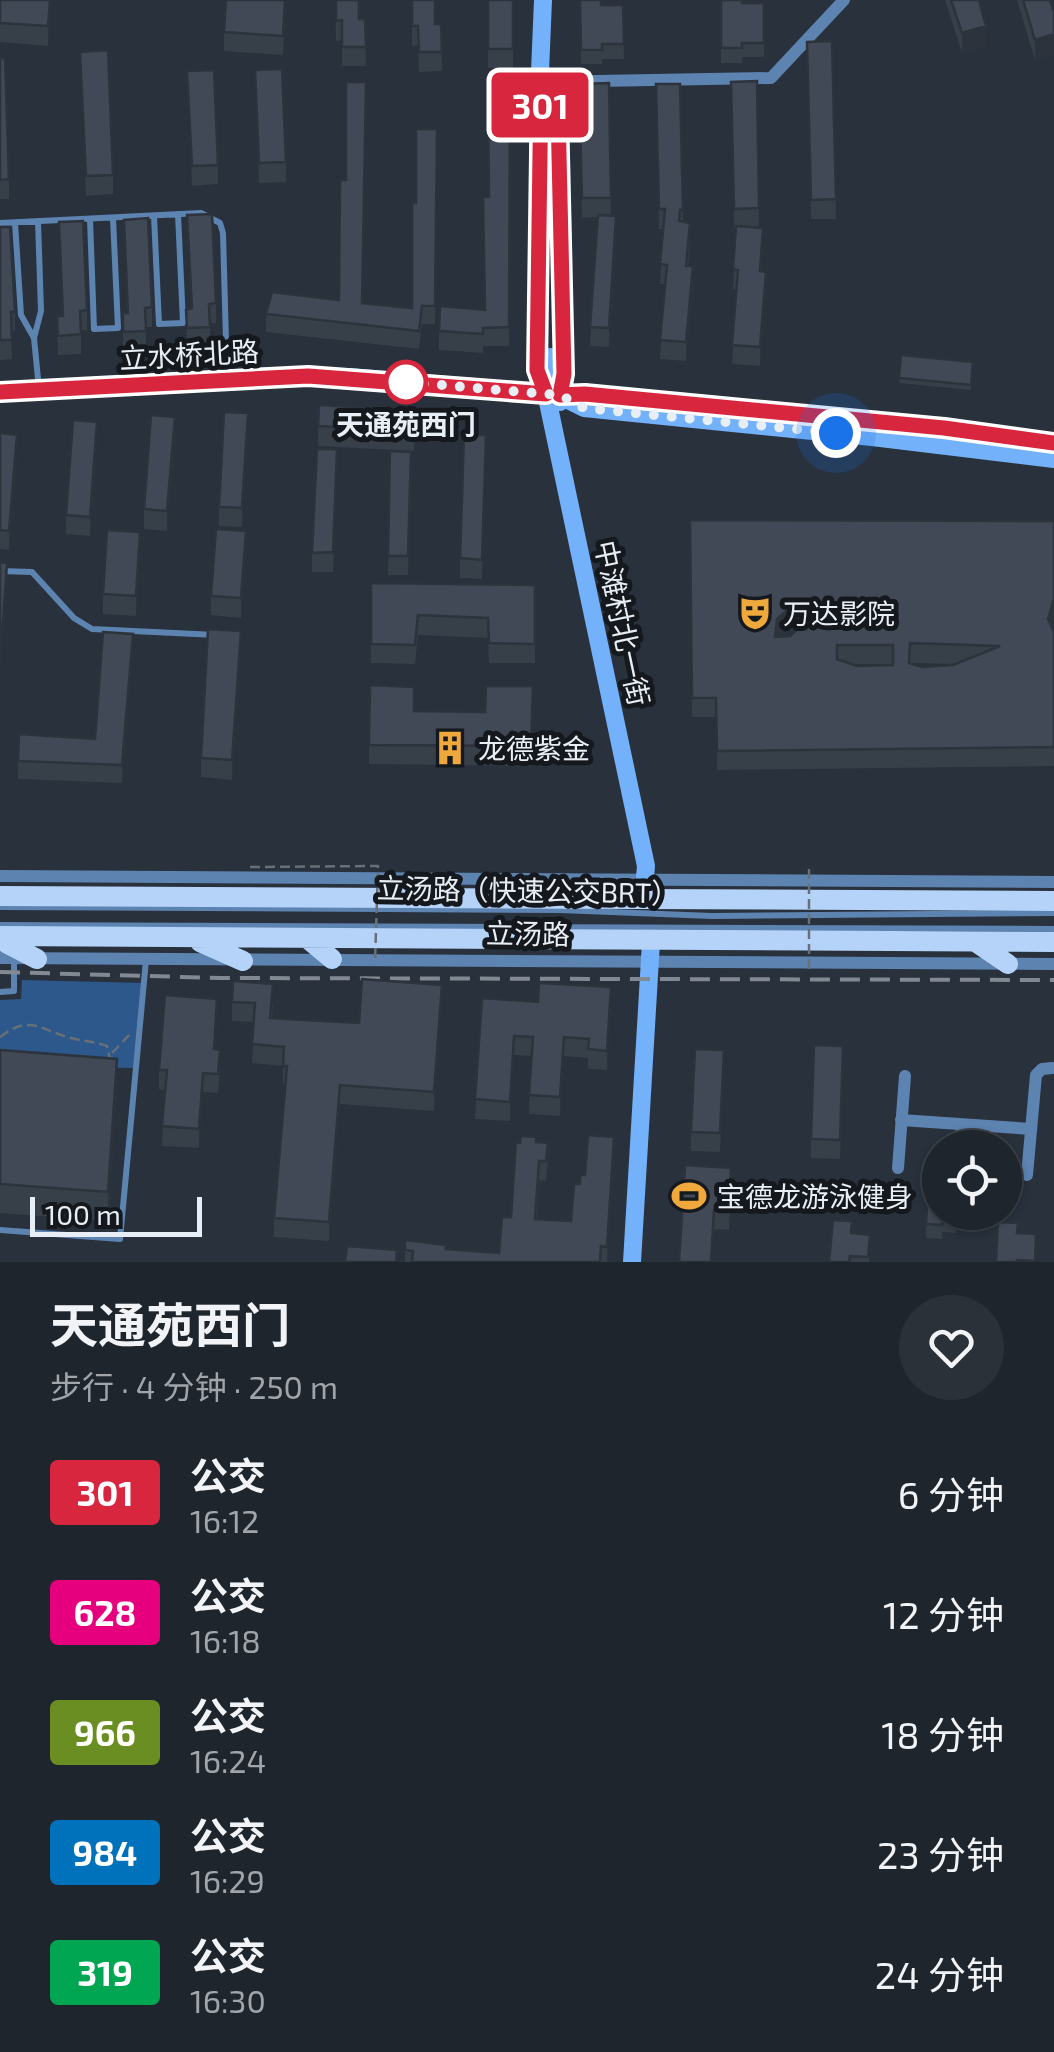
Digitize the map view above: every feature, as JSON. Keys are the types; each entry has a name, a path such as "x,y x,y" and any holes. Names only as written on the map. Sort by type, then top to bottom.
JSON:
{"main road":[{"name":"立汤路","path":"0,896 650,888 1054,901"},
{"path":"188,937 243,960"},
{"name":"立汤路","path":"0,938 308,939 466,950 651,952 1054,942"},
{"path":"0,938 37,959"},
{"path":"308,939 332,959"},
{"path":"977,943 1008,964"}],"street":[{"name":"中滩村北一街","path":"543,0 538,119 553,394 650,888"},
{"path":"541,82 770,78 844,0"},
{"name":"中滩村北一街","path":"541,82 558,111 549,350"},
{"path":"549,350 537,370 553,394"},
{"name":"立水桥北路","path":"0,392 228,379 349,378 795,413 1054,443"},
{"name":"立水桥北路","path":"553,394 584,408 1054,459"},
{"name":"立汤路","path":"0,876 650,888 1054,882"},
{"name":"立汤路","path":"7,958 332,959 466,950"},
{"path":"632,1262 651,952"},
{"name":"立汤路","path":"651,952 1054,964"},
{"path":"1027,1174 1036,1075 1042,1069 1052,1068"},
{"path":"898,1168 904,1076"},
{"path":"901,1120 1031,1130"},
{"path":"962,1124 962,1130"}],"lane":[{"path":"0,222 202,213 212,217 223,232 228,379"},
{"path":"154,216 160,324 183,323 178,214"},
{"path":"90,219 94,329 118,328 113,218"},
{"path":"38,222 42,311 34,338 39,390"},
{"path":"15,223 20,315 34,338"},
{"path":"0,570 32,572 74,618 92,629 232,635"},
{"name":"立汤路（快速公交BRT）","path":"0,906 560,910 694,916 1054,913"},
{"name":"立汤路（快速公交BRT）","path":"0,925 1054,928"},
{"path":"0,992 14,991 7,958"},
{"path":"0,1230 120,1239 146,960"}],"path":[{"path":"250,867 378,866 376,962"},
{"path":"809,869 809,971"},
{"path":"0,1037 12,1028 30,1024 67,1037 98,1042 107,1046 111,1054 109,1068"}],"shaded area":[{"path":"22,980 145,983 136,1068 0,1066 0,1000 21,999"}],"building":[{"path":"0,0 50,0 48,26 0,23"},
{"path":"226,0 285,0 283,36 224,32"},
{"path":"336,0 359,0 359,19 365,19 366,47 342,47 342,20 336,21"},
{"path":"412,0 435,0 435,24 441,24 442,52 419,52 418,26 412,26"},
{"path":"488,0 513,0 513,49 488,49"},
{"path":"580,0 623,5 624,44 602,44 602,50 581,50"},
{"path":"721,0 764,3 764,43 721,48"},
{"path":"951,0 979,0 986,26 962,33"},
{"path":"1023,0 1050,0 1054,34 1035,40"},
{"path":"832,41 836,199 811,200 807,42"},
{"path":"108,50 113,175 86,176 80,52"},
{"path":"0,58 5,58 9,179 0,180"},
{"path":"282,69 286,162 259,163 255,70"},
{"path":"214,70 218,165 192,166 187,71"},
{"path":"757,81 759,208 734,209 731,82"},
{"path":"346,82 366,82 362,303 412,308 416,129 437,129 435,306 422,306 419,331 266,314 272,292 339,300 340,180 346,180"},
{"path":"609,83 611,198 582,198 579,84"},
{"path":"656,84 680,84 683,210 679,221 690,223 686,266 693,266 686,342 660,340 667,265 660,264 665,209 659,209"},
{"path":"488,86 510,86 509,327 483,328 483,334 439,331 440,306 485,310 483,197 489,197"},
{"path":"212,214 216,303 209,304 210,327 187,328 186,310 192,308 187,215"},
{"path":"598,215 616,216 609,328 590,327"},
{"path":"148,218 152,307 145,308 146,331 123,332 123,313 128,313 124,220"},
{"path":"83,221 87,310 80,311 81,334 58,336 57,316 63,316 59,222"},
{"path":"736,226 763,228 760,271 766,272 760,347 732,345 738,270 733,269"},
{"path":"0,227 10,227 15,312 11,312 12,340 0,340"},
{"path":"901,355 973,362 971,385 899,378"},
{"path":"319,405 415,411 414,431 318,426"},
{"path":"224,412 248,413 242,508 219,507"},
{"path":"151,415 175,417 167,511 144,509"},
{"path":"73,420 97,422 90,517 66,515"},
{"path":"0,433 17,435 9,531 0,530"},
{"path":"464,435 486,435 482,560 460,558"},
{"path":"317,449 337,449 333,552 312,553"},
{"path":"390,451 411,452 408,556 388,556"},
{"path":"690,520 1054,521 1054,598 1048,619 1054,632 1054,747 717,751 716,698 692,698","holes":["789,609 803,616 801,626 790,636 775,637 777,619","910,643 1000,646 953,665 922,667 909,663","837,645 893,645 893,665 857,666 837,659"]},
{"path":"216,529 246,531 241,598 211,596"},
{"path":"107,530 140,532 136,596 103,594"},
{"path":"0,562 7,563 0,665"},
{"path":"371,583 535,585 535,644 489,643 488,618 418,615 415,645 371,644"},
{"path":"208,629 241,631 232,760 201,758"},
{"path":"103,632 133,634 122,765 18,761 19,734 95,739"},
{"path":"370,685 414,687 414,711 485,712 486,686 533,686 531,746 369,745"},
{"path":"362,979 442,985 434,1092 340,1085 329,1222 274,1218 287,1066 283,1066 284,1047 252,1044 255,1003 232,1002 233,981 273,984 270,1018 359,1023"},
{"path":"539,983 611,987 607,1051 588,1049 589,1039 564,1037 560,1097 529,1095 533,1037 514,1036 510,1102 475,1099 482,998 538,1002"},
{"path":"165,995 217,999 214,1049 220,1050 218,1074 203,1073 199,1129 162,1126 167,1070 159,1070"},
{"path":"814,1045 843,1046 840,1140 811,1139"},
{"path":"695,1049 724,1050 720,1133 691,1132"},
{"path":"0,1050 117,1059 108,1192 0,1184"},
{"path":"588,1135 614,1137 607,1247 601,1246 600,1262 412,1262 413,1251 405,1250 405,1240 446,1245 446,1249 499,1253 502,1217 511,1217 516,1142 520,1143 521,1136 548,1143 546,1161 539,1161 535,1219 571,1221 574,1184 580,1184 580,1175 585,1175"},
{"path":"685,1165 731,1168 729,1211 714,1210 711,1262 679,1262"},
{"path":"833,1220 852,1221 851,1233 870,1235 868,1257 850,1256 849,1262 829,1262"},
{"path":"998,1230 1036,1234 1035,1261 996,1262"},
{"path":"347,1246 397,1250 396,1262 345,1262"}],"railway":[{"path":"0,972 221,978 1054,980"}],"bus line":[{"name":"301","path":"0,392 308,376 546,394 537,370 541,82 558,111 564,374 560,395 795,413 1054,443"}],"place":[{"name":"天通苑西门","path":"406,382"},
{"name":"万达影院","path":"755,613"},
{"name":"龙德紫金","path":"450,748"},
{"name":"宝德龙游泳健身","path":"689,1196"}],"route":[{"path":"406,382 560,395 584,408 836,433"}]}
